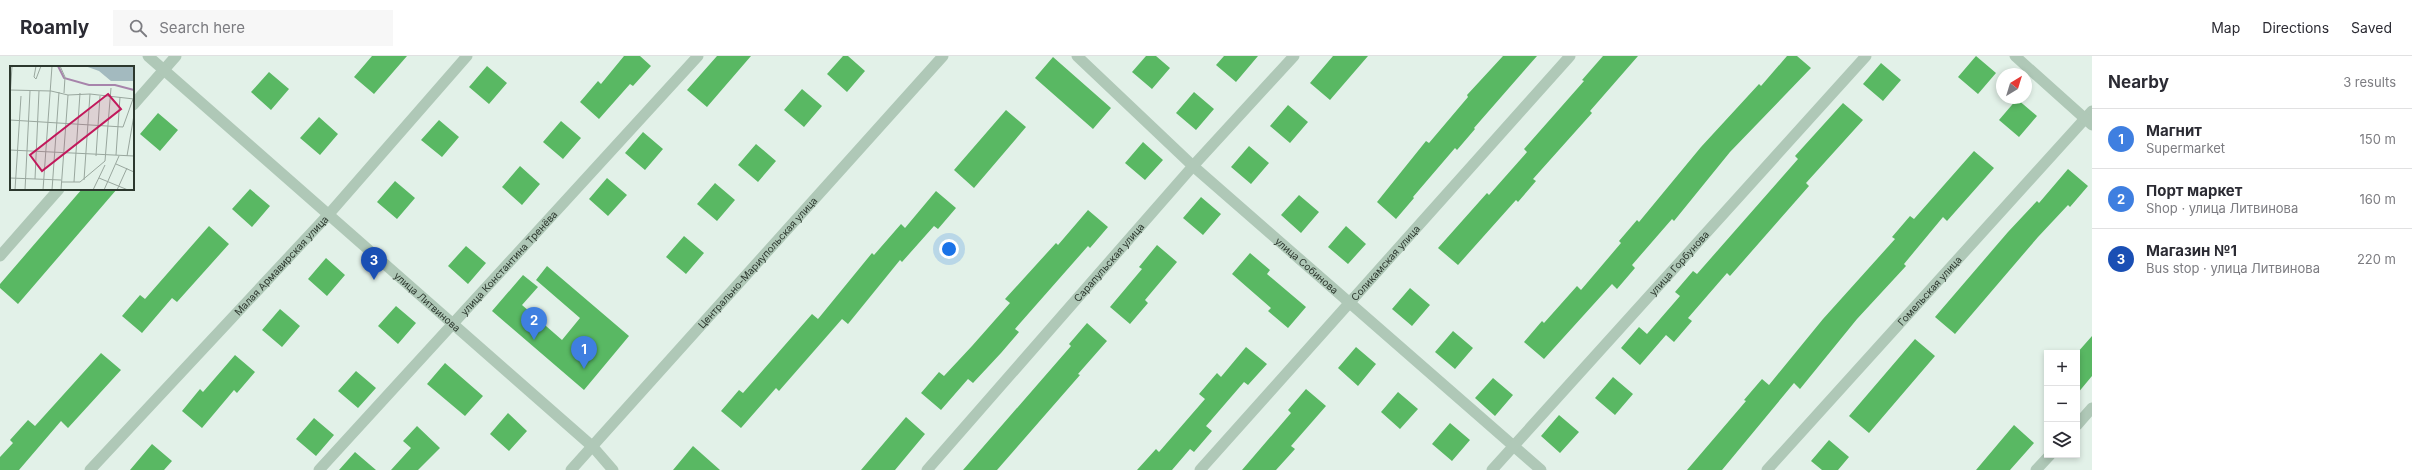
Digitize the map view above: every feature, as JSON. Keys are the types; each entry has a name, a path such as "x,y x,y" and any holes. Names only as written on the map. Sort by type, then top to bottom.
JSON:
{"street":[{"name":"улица Литвинова","path":"148,56 593,447 613,470"},
{"path":"134,104 176,56"},
{"name":"Малая Армавирская улица","path":"90,470 329,214 467,56"},
{"name":"улица Константина Тренёва","path":"319,470 698,56"},
{"name":"Центрально-Мариупольская улица","path":"571,470 944,56"},
{"name":"улица Собинова","path":"1077,56 1193,166 1541,470"},
{"name":"Сарапульская улица","path":"926,470 1193,166 1294,56"},
{"name":"Соликамская улица","path":"1200,470 1570,56"},
{"name":"улица Горбунова","path":"1492,470 1866,56"},
{"path":"2015,56 2090,118"},
{"name":"Гомельская улица","path":"1768,470 2090,118"},
{"path":"0,256 58,190"},
{"path":"2080,422 2092,408"},
{"path":"2036,470 2047,458"}],"building":[{"path":"372,56 407,56 374,94 354,77"},
{"path":"624,56 640,56 651,66 633,86 630,84 599,119 580,102 598,81 601,84"},
{"path":"717,56 751,56 707,107 687,90"},
{"path":"843,56 848,56 865,71 847,92 827,74"},
{"path":"1146,56 1156,56 1170,68 1152,89 1132,72"},
{"path":"1224,56 1258,56 1236,82 1216,65"},
{"path":"1333,56 1368,56 1330,100 1310,83"},
{"path":"1503,56 1537,56 1474,128 1475,129 1457,150 1455,148 1396,219 1377,202 1426,141 1429,143 1468,97 1467,95"},
{"path":"1603,56 1638,56 1590,111 1592,113 1533,179 1536,181 1518,202 1516,200 1458,265 1438,248 1487,193 1489,195 1527,152 1524,149 1584,81 1582,80"},
{"path":"1787,56 1797,56 1811,68 1730,152 1674,221 1672,219 1632,265 1635,268 1617,289 1612,284 1544,359 1524,342 1542,321 1544,323 1577,286 1581,290 1621,243 1619,241 1637,220 1639,222 1701,147 1759,84 1761,86"},
{"path":"1976,56 1996,73 1978,94 1958,77"},
{"path":"1053,57 1111,108 1093,129 1035,78"},
{"path":"1881,63 1901,80 1883,101 1863,84"},
{"path":"487,66 507,83 489,104 469,87"},
{"path":"269,72 289,89 271,110 251,92"},
{"path":"802,89 822,106 804,127 784,110"},
{"path":"1194,92 1214,109 1196,130 1176,113"},
{"path":"1843,103 1863,120 1806,183 1809,186 1730,276 1727,273 1688,318 1692,321 1674,342 1666,335 1640,365 1621,348 1639,327 1647,334 1680,296 1675,292 1693,271 1697,274 1798,159 1795,156"},
{"path":"2013,104 2023,104 2037,116 2019,137 1999,120"},
{"path":"1288,105 1308,122 1290,143 1270,126"},
{"path":"1006,110 1026,127 974,188 954,170"},
{"path":"158,113 178,130 160,151 140,134"},
{"path":"319,117 338,134 320,155 300,138"},
{"path":"439,120 459,137 442,157 421,140"},
{"path":"561,121 581,138 563,159 543,142"},
{"path":"643,132 663,149 645,170 625,153"},
{"path":"1143,142 1163,160 1145,180 1125,163"},
{"path":"756,144 776,161 758,182 738,165"},
{"path":"1249,146 1269,163 1251,184 1231,167"},
{"path":"1974,151 1994,168 1947,221 1943,217 1904,264 1906,266 1857,319 1800,389 1794,383 1722,470 1687,470 1746,401 1744,400 1762,379 1769,385 1823,319 1895,239 1892,237 1910,216 1914,219"},
{"path":"520,166 540,184 522,205 502,187"},
{"path":"2068,169 2088,186 2070,207 2068,205 2038,237 1955,334 1935,317 2008,232 2037,201 2039,203"},
{"path":"607,178 627,195 608,216 589,199"},
{"path":"395,181 415,198 397,219 377,202"},
{"path":"715,183 735,200 717,221 697,204"},
{"path":"250,189 270,206 252,227 232,209"},
{"path":"81,190 116,190 18,304 0,288 0,284"},
{"path":"936,191 956,208 938,229 934,226 902,262 900,260 848,324 842,319 779,391 776,388 741,428 721,411 739,390 743,393 812,314 818,319 872,253 874,255 901,224 905,228"},
{"path":"1299,195 1319,212 1301,233 1281,215"},
{"path":"1201,197 1221,214 1203,235 1183,218"},
{"path":"1088,210 1108,227 1090,248 1088,246 1015,329 1019,332 1001,353 973,383 968,379 941,410 921,393 939,372 944,376 972,346 1010,303 1005,299 1056,243 1058,245"},
{"path":"209,226 229,244 177,302 172,298 142,333 122,316 140,295 145,299"},
{"path":"1346,226 1366,244 1348,264 1328,247"},
{"path":"684,236 704,253 686,274 666,257"},
{"path":"1157,245 1177,262 1145,300 1148,303 1130,324 1110,307 1142,269 1139,267"},
{"path":"466,246 486,263 468,284 448,266"},
{"path":"1250,253 1270,270 1267,274 1306,307 1288,328 1268,311 1271,308 1232,274"},
{"path":"326,258 345,275 327,296 308,279"},
{"path":"547,266 629,336 584,390 492,311 523,275 538,287 522,305 562,340 580,318 536,280"},
{"path":"1410,288 1430,305 1412,326 1392,309"},
{"path":"396,306 416,323 398,344 378,326"},
{"path":"280,309 300,326 282,347 262,330"},
{"path":"1087,323 1107,341 1078,374 1080,375 997,470 963,470 1071,346 1069,344"},
{"path":"1453,331 1473,348 1455,369 1435,352"},
{"path":"2092,336 2092,376 2080,390 2080,350"},
{"path":"1915,339 1935,356 1869,433 1849,416"},
{"path":"1246,347 1267,364 1248,385 1244,382 1206,426 1212,431 1194,452 1190,449 1172,470 1137,470 1156,449 1159,452 1205,399 1199,394 1217,373 1221,377"},
{"path":"1356,347 1376,364 1358,386 1338,368"},
{"path":"101,353 121,370 68,428 61,421 19,470 0,470 0,457 13,443 10,440 28,420 35,426"},
{"path":"235,355 255,372 237,393 234,390 202,428 182,411 200,389 203,392"},
{"path":"445,363 483,396 465,416 427,384"},
{"path":"356,371 376,388 358,408 338,391"},
{"path":"1613,377 1633,394 1615,415 1595,398"},
{"path":"1493,378 1513,395 1495,416 1475,398"},
{"path":"1306,389 1326,406 1291,446 1295,449 1276,470 1242,470 1291,413 1288,410"},
{"path":"1398,392 1418,409 1400,429 1381,412"},
{"path":"508,413 527,431 509,451 490,434"},
{"path":"1559,415 1579,432 1560,453 1541,436"},
{"path":"906,417 925,434 895,470 861,470"},
{"path":"314,418 334,435 316,456 296,439"},
{"path":"1450,423 1470,440 1452,461 1432,444"},
{"path":"2014,425 2034,443 2010,470 1976,470"},
{"path":"417,426 440,448 418,470 391,470 411,448 403,441"},
{"path":"1829,440 1849,457 1838,470 1822,470 1811,461"},
{"path":"152,444 172,461 164,470 130,470"},
{"path":"693,446 720,470 673,470"},
{"path":"355,452 376,470 339,470"}],"place":[{"name":"Магазин №1","path":"374,280"},
{"name":"Порт маркет","path":"534,340"},
{"name":"Магнит","path":"584,369"}]}
